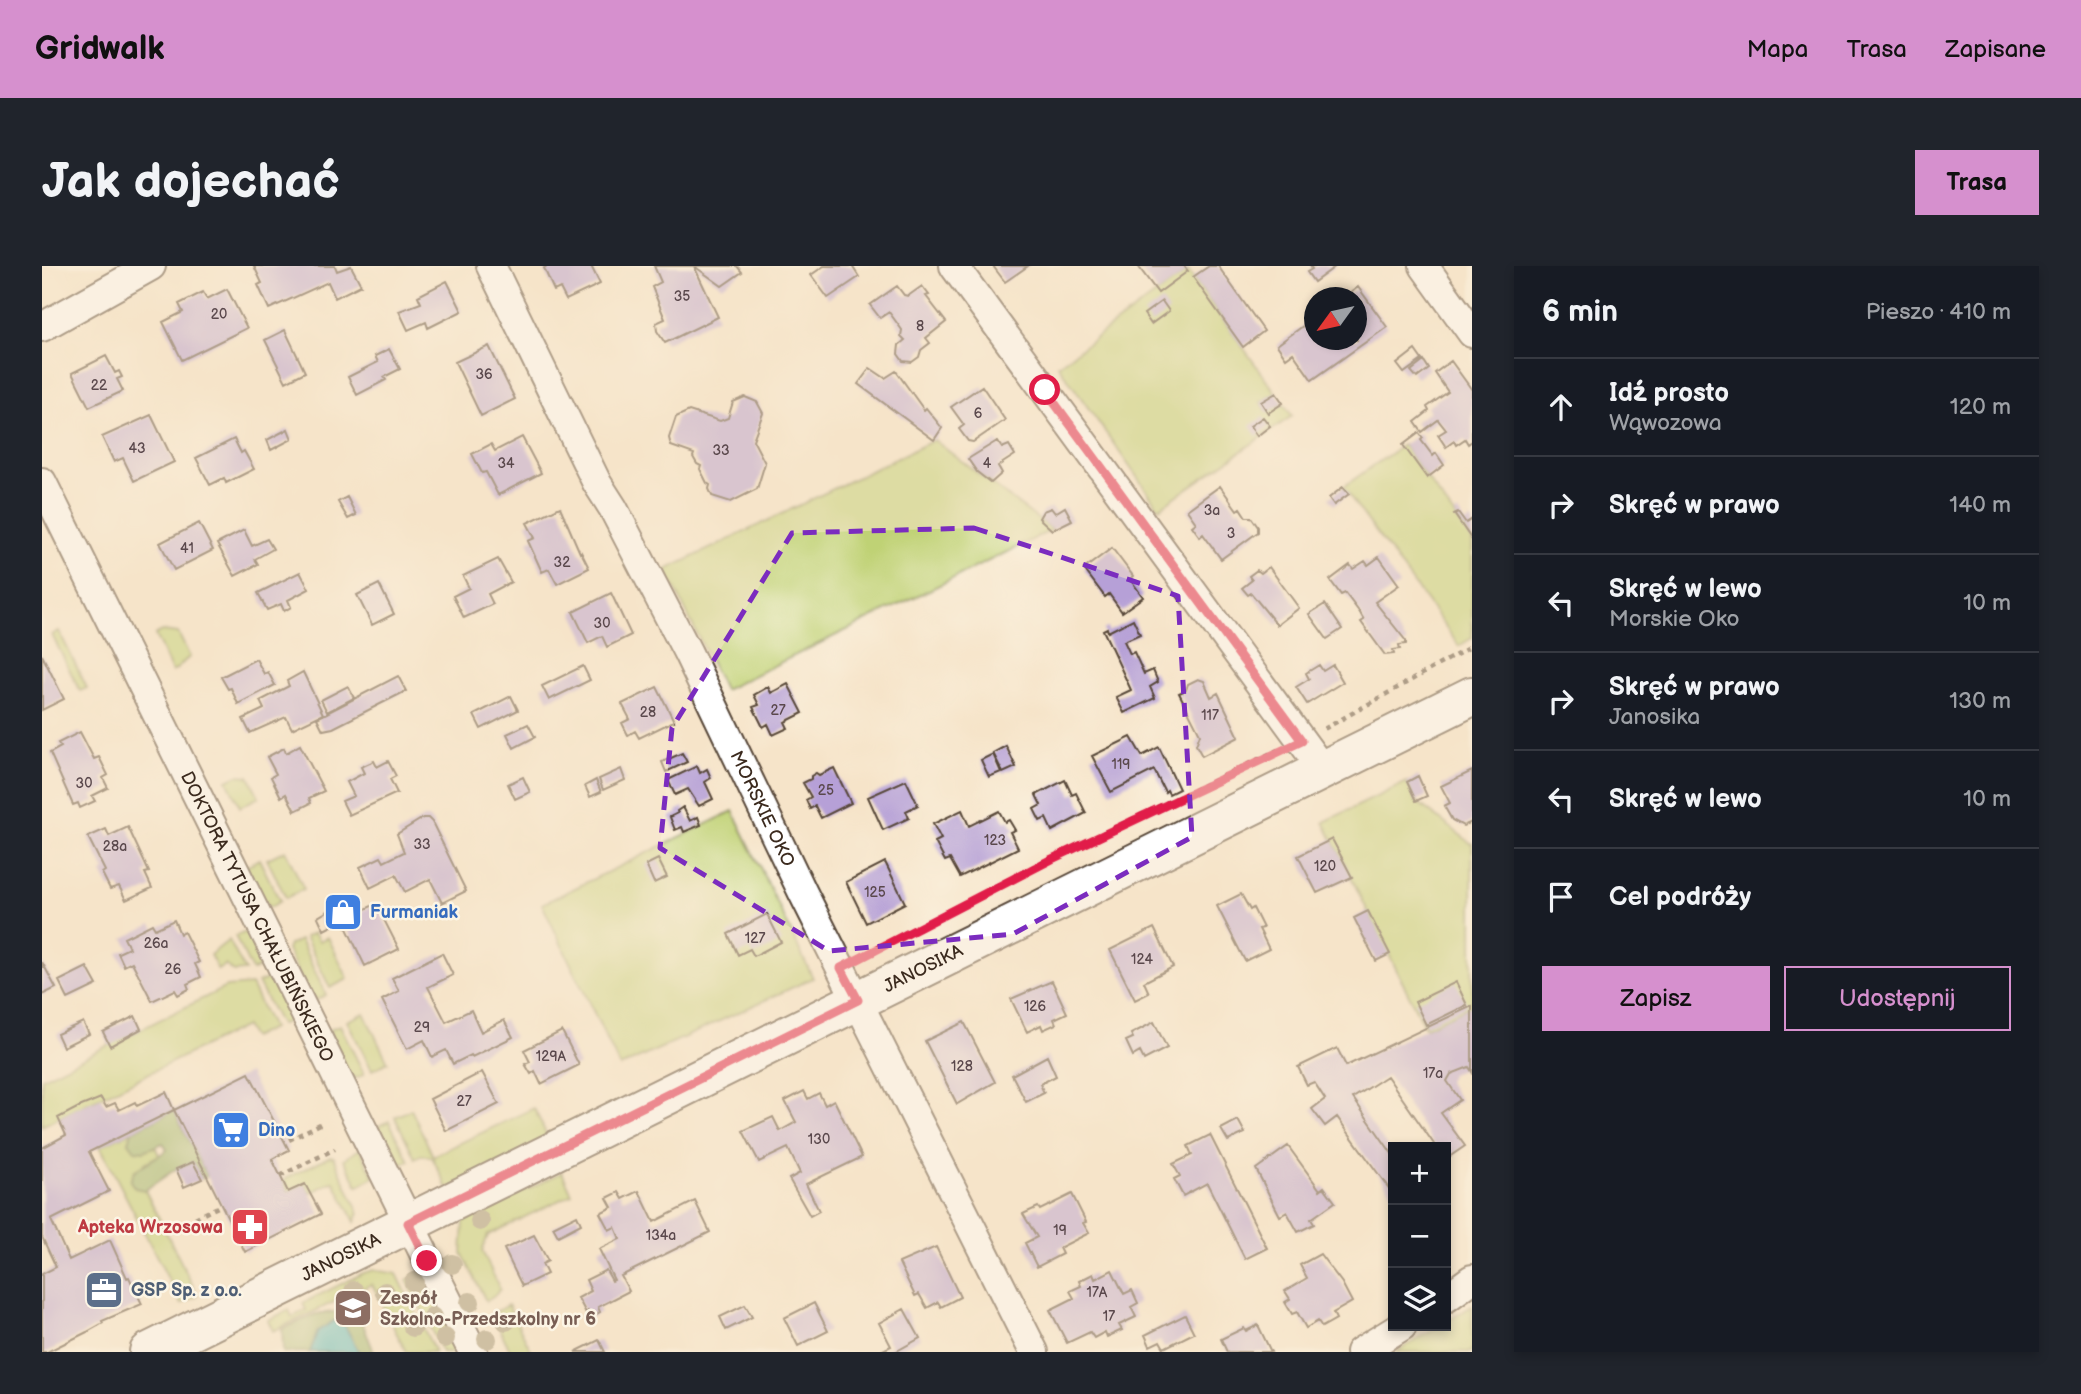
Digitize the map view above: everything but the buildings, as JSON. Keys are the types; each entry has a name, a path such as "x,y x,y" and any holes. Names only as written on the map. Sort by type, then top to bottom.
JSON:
{"street":[{"path":"42,327 151,266"},
{"name":"MORSKIE OKO","path":"491,266 597,483 613,508 688,653 849,984 1034,1352"},
{"path":"954,266 1312,755"},
{"path":"1424,266 1472,333"},
{"name":"DOKTORA TYTUSA CHAŁUBIŃSKIEGO","path":"42,482 472,1352"},
{"name":"JANOSIKA","path":"149,1352 408,1223 849,984 1312,755 1472,696"},
{"path":"1451,1294 1472,1279"},
{"path":"1360,1352 1394,1331"}],"path":[{"path":"849,984 1052,859 1312,755 1472,646"},
{"path":"289,1140 322,1123"},
{"path":"280,1176 334,1149"},
{"path":"195,1218 222,1205"}],"highlighted area":[{"path":"974,528 1178,596 1192,837 1013,934 829,951 660,848 672,728 792,533"}],"green space":[{"path":"1188,271 1276,393 1261,402 1268,412 1283,403 1292,416 1159,508 1058,365"},
{"path":"934,440 1052,530 724,690 666,570"},
{"path":"1403,445 1472,540 1472,638 1459,646 1343,487"},
{"path":"59,631 87,688 80,691 52,635"},
{"path":"162,631 178,633 190,657 172,672 155,635"},
{"path":"237,775 249,776 259,797 240,807 227,780"},
{"path":"1407,782 1416,801 1472,844 1472,1006 1425,1028 1324,822"},
{"path":"733,811 813,978 620,1067 542,904"},
{"path":"285,850 304,889 286,898 267,859"},
{"path":"259,859 280,901 271,907 264,905 245,867"},
{"path":"252,930 266,961 252,971 235,936"},
{"path":"314,933 319,941 328,937 348,979 330,988 305,937"},
{"path":"229,940 245,971 234,972 225,965 218,970 210,955"},
{"path":"300,940 326,995 317,1000 310,998 287,950 289,945"},
{"path":"269,978 276,980 293,1014 292,1019 280,1025 258,983"},
{"path":"251,985 272,1028 252,1038 245,1026 42,1126 42,1078 226,987"},
{"path":"364,1013 388,1062 372,1070 347,1021"},
{"path":"340,1025 364,1074 357,1078 350,1077 329,1030"},
{"path":"534,1108 549,1140 448,1189 432,1157 421,1155 415,1158 395,1117 411,1109 433,1156"},
{"path":"174,1110 207,1176 202,1179 193,1162 176,1169 145,1190 135,1188 130,1181 134,1171 167,1150 163,1143 144,1151 135,1150 129,1142 132,1131"},
{"path":"389,1121 409,1161 396,1167 377,1131 380,1125"},
{"path":"132,1131 129,1142 144,1151 155,1146 159,1155 145,1163 136,1188 145,1190 198,1296 181,1304 100,1146"},
{"path":"360,1149 374,1177 358,1186 344,1159"},
{"path":"330,1156 334,1157 359,1213 355,1222 334,1181 310,1193 305,1184 288,1192 283,1180"},
{"path":"562,1172 572,1194 488,1235 482,1251 500,1289 486,1301 462,1253 464,1221"},
{"path":"374,1270 397,1274 435,1352 406,1352 372,1284 273,1331 268,1320 289,1310 292,1317 306,1310 303,1303"},
{"path":"422,1272 462,1352 442,1352 407,1280"},
{"path":"508,1305 532,1352 511,1352 492,1314"},
{"path":"1472,1306 1472,1352 1396,1352 1432,1331 1451,1331 1451,1319"},
{"path":"357,1309 374,1352 359,1352 343,1322 318,1331 310,1352 283,1352 282,1329 316,1314"}],"water":[{"path":"335,1320 343,1322 359,1352 310,1352 318,1331"}],"place":[{"name":"Furmaniak","path":"343,912"},
{"name":"Dino","path":"231,1130"},
{"name":"Apteka Wrzosowa","path":"250,1227"},
{"name":"GSP Sp. z o.o.","path":"104,1290"},
{"name":"Zespół Szkolno-Przedszkolny nr 6","path":"353,1308"}],"route":[{"path":"427,1261 408,1223 858,1000 841,968 1052,859 1284,747 1302,741 1045,390"}]}
